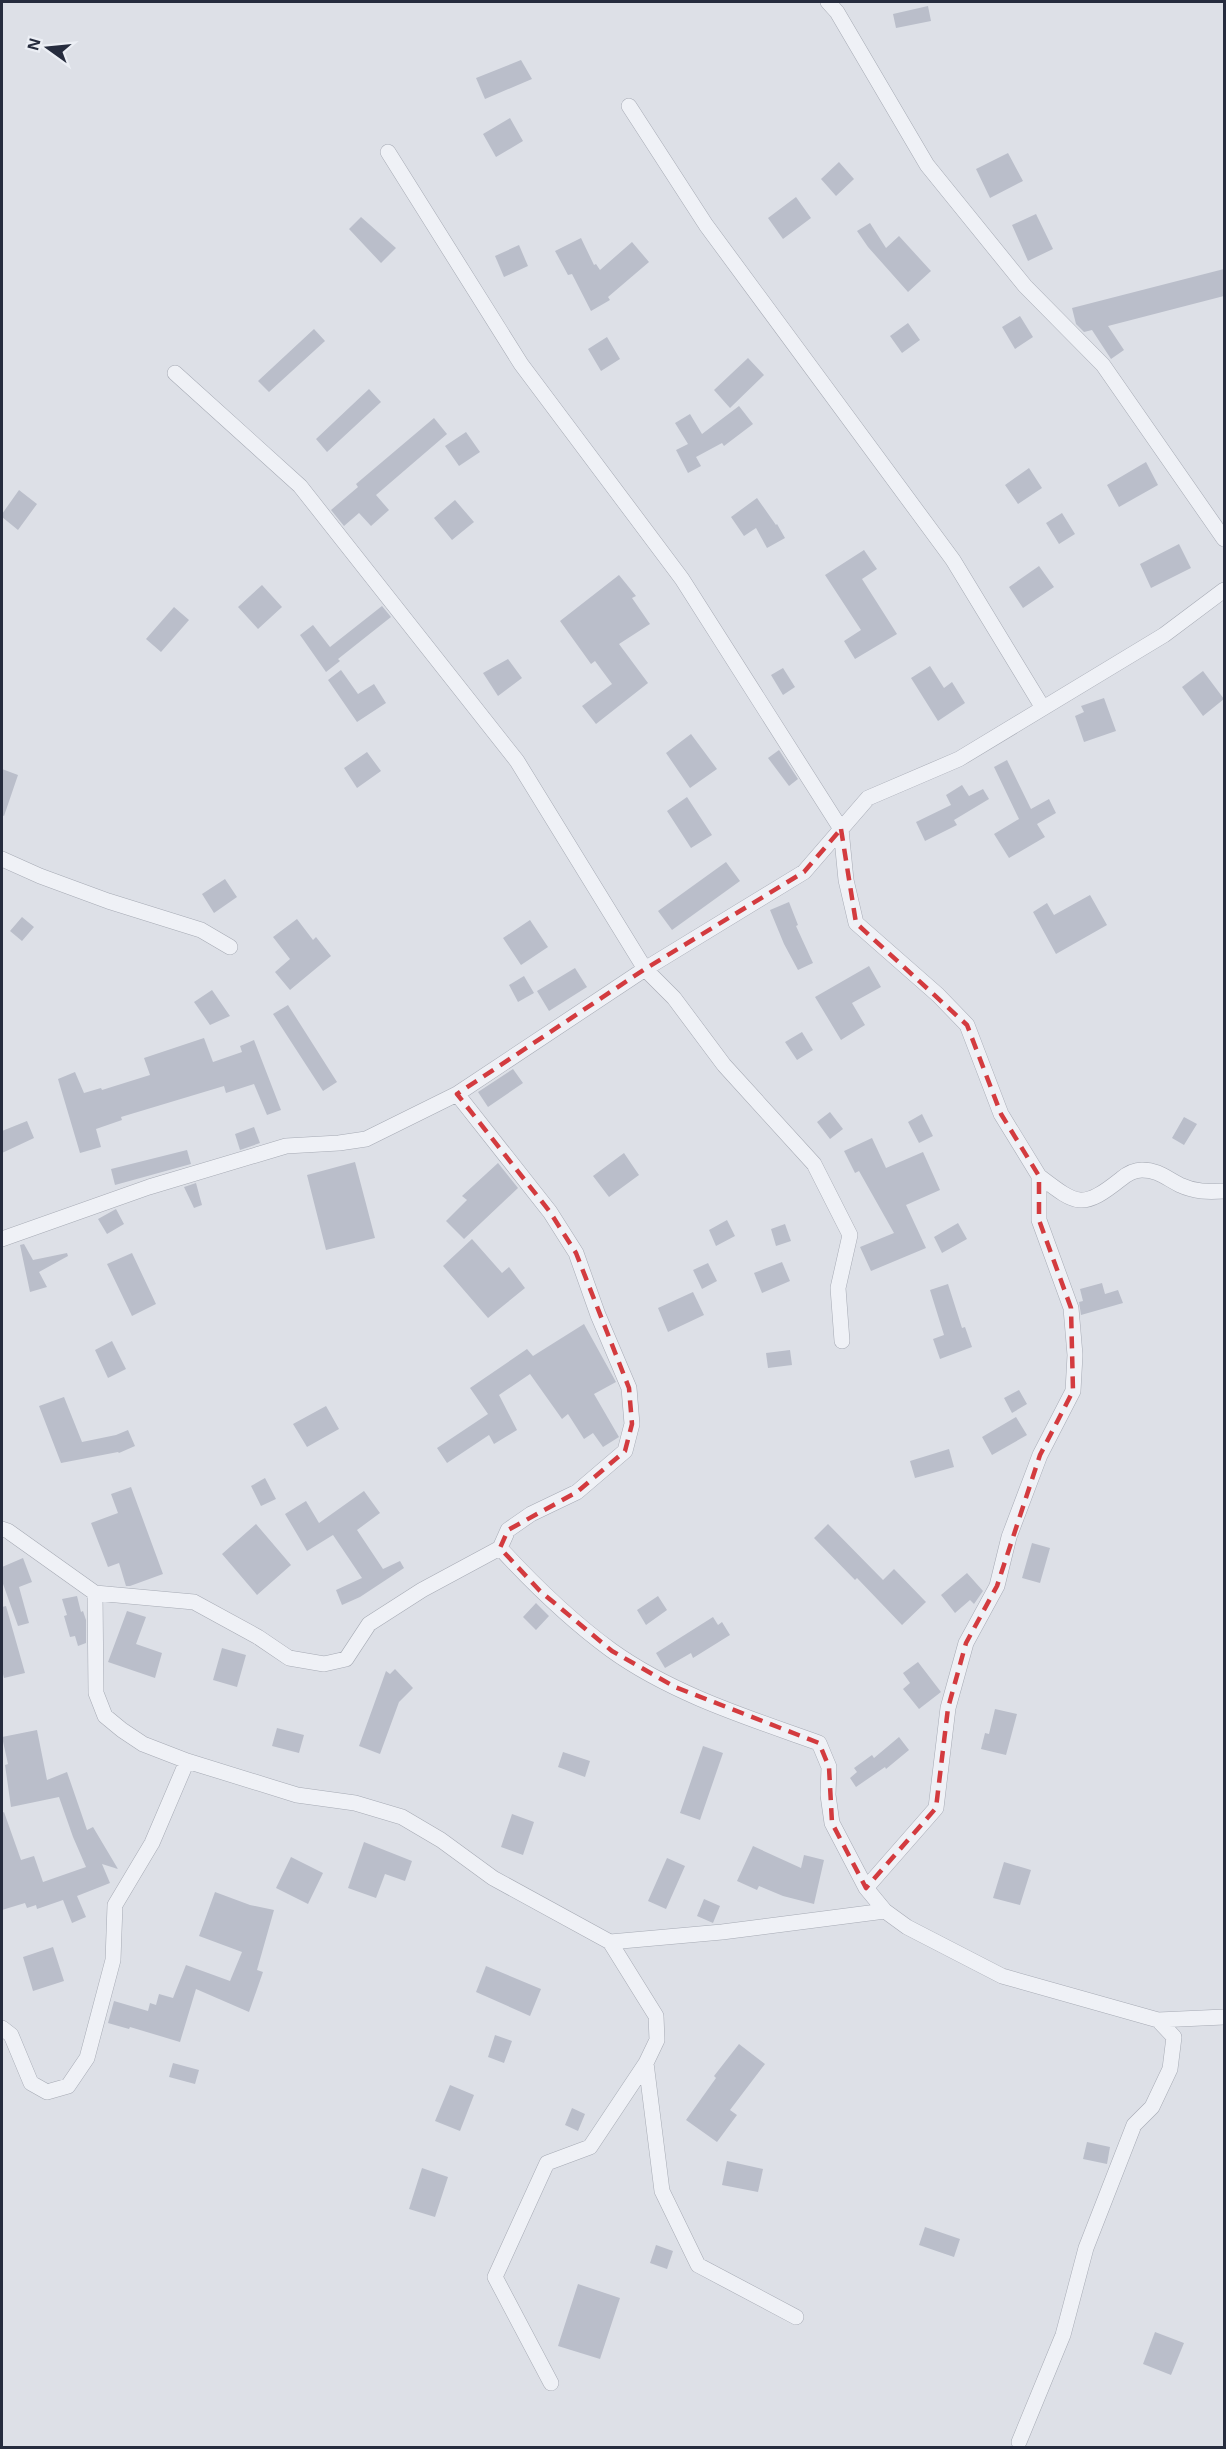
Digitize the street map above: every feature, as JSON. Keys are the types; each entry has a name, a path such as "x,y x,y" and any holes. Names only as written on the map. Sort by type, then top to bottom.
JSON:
{"street":[{"path":"837,5 927,165 1025,286 1103,365 1224,539"},
{"path":"628,106 706,225 953,560 1043,708"},
{"path":"388,153 521,364 682,579 841,829 846,880 856,923 938,995 967,1025 1001,1114 1039,1176 1065,1195 1081,1201 1094,1199 1127,1174 1139,1170 1159,1172 1179,1185 1199,1192 1224,1191"},
{"path":"175,373 300,486 517,761 645,969 674,998 724,1065 814,1164 850,1235 838,1288 842,1341"},
{"path":"2,1239 149,1187 286,1146 366,1139 457,1094 645,969 804,872 868,798 959,759 1164,635 1224,590"},
{"path":"2,859 79,890 201,930 230,947"},
{"path":"2,1529 95,1593 194,1602 258,1637 289,1659 324,1664 346,1659 369,1624 377,1618 422,1590 500,1548 508,1530 531,1514 577,1492 625,1451 632,1424 629,1388 598,1315 576,1253 550,1212 457,1094"},
{"path":"866,1888 936,1808 948,1708 966,1643 997,1586 1009,1537 1040,1455 1073,1391 1075,1355 1071,1308 1039,1220 1039,1176"},
{"path":"500,1548 540,1591 612,1650 675,1687 757,1721 819,1743 829,1767 828,1795 832,1822 866,1888 885,1911 906,1927 1002,1977 1158,2020 1224,2018"},
{"path":"95,1593 96,1693 105,1716 143,1744 187,1761 297,1795 355,1803 402,1816 441,1840 493,1878 610,1942 656,2016 657,2040 646,2063 590,2147 547,2163 495,2277 551,2383"},
{"path":"2,2028 11,2035 31,2084 47,2092 68,2086 87,2058 113,1960 115,1905 152,1843 187,1761"},
{"path":"610,1942 723,1932 885,1911"},
{"path":"1019,2442 1063,2335 1086,2248 1134,2125 1152,2107 1170,2069 1174,2037 1158,2020"},
{"path":"646,2063 662,2191 698,2265 796,2317"}],"highlighted area":[{"path":"841,829 856,923 967,1025 1001,1114 1039,1176 1039,1220 1071,1308 1073,1391 1040,1455 997,1586 966,1643 948,1708 936,1808 866,1888 832,1823 829,1767 819,1743 675,1687 612,1651 540,1591 500,1548 508,1530 577,1492 625,1451 632,1424 629,1388 576,1253 550,1212 457,1094 645,969 804,872"}],"building":[{"path":"928,6 931,21 896,28 893,14"},
{"path":"521,60 532,79 485,99 476,78"},
{"path":"510,118 523,141 496,157 483,134"},
{"path":"1008,153 1023,181 990,198 976,169"},
{"path":"839,162 854,179 836,196 821,179"},
{"path":"796,197 811,218 783,239 768,218"},
{"path":"1036,214 1053,249 1028,261 1012,225"},
{"path":"361,217 396,248 381,263 349,229"},
{"path":"870,223 886,248 899,236 931,271 908,292 868,247 857,231"},
{"path":"581,238 594,265 596,264 600,270 632,242 649,262 608,297 610,300 591,311 572,274 568,275 555,251"},
{"path":"519,245 528,266 504,277 495,256"},
{"path":"1224,269 1224,296 1108,326 1124,350 1111,359 1092,330 1084,332 1076,324 1072,308"},
{"path":"1020,316 1033,337 1015,349 1002,327"},
{"path":"908,323 920,340 902,353 890,336"},
{"path":"314,329 325,341 269,392 258,381"},
{"path":"607,337 620,359 601,371 588,349"},
{"path":"748,358 764,375 730,408 714,390"},
{"path":"369,389 381,402 327,452 316,439"},
{"path":"739,406 753,424 724,446 722,443 696,457 701,466 688,473 676,450 688,444 675,423 690,414 702,434"},
{"path":"434,418 447,434 376,495 389,510 371,526 359,513 344,526 331,510 358,487 356,484"},
{"path":"466,432 480,452 459,466 445,446"},
{"path":"1146,462 1158,485 1119,507 1107,485"},
{"path":"1029,468 1042,488 1018,504 1005,485"},
{"path":"19,490 37,504 18,530 2,517 2,514"},
{"path":"757,498 785,538 767,548 756,528 744,536 731,517"},
{"path":"455,500 474,522 452,540 434,518"},
{"path":"1062,513 1075,534 1059,544 1046,523"},
{"path":"1179,544 1191,568 1151,588 1140,564"},
{"path":"864,550 877,569 862,579 897,634 855,659 844,641 861,630 825,575"},
{"path":"1039,566 1054,587 1023,608 1009,587"},
{"path":"619,575 636,596 632,598 650,624 619,644 648,683 596,724 582,706 612,684 595,661 591,664 560,621"},
{"path":"262,585 282,607 258,629 238,607"},
{"path":"382,606 391,617 338,659 340,661 326,672 300,635 313,625 330,647"},
{"path":"174,607 189,620 161,652 146,639"},
{"path":"508,659 522,678 498,696 483,673"},
{"path":"930,666 944,688 952,682 965,703 938,721 911,678"},
{"path":"783,668 795,687 783,695 771,675"},
{"path":"341,670 358,694 374,684 386,703 357,722 328,680"},
{"path":"1203,671 1224,699 1203,716 1182,687"},
{"path":"1104,698 1116,731 1084,742 1075,716 1084,712 1081,706"},
{"path":"691,734 717,769 690,788 666,753"},
{"path":"779,750 798,779 789,786 768,758"},
{"path":"367,752 381,771 357,788 344,768"},
{"path":"1007,760 1031,809 1049,799 1056,813 1037,824 1045,837 1009,858 994,834 1019,819 994,767"},
{"path":"2,769 18,775 4,816 2,815"},
{"path":"962,785 969,796 983,789 989,799 954,820 957,825 925,841 916,822 951,805 946,795"},
{"path":"687,797 712,835 691,848 667,811"},
{"path":"726,862 740,881 672,930 658,911"},
{"path":"225,879 237,897 214,913 202,894"},
{"path":"1090,895 1107,925 1056,954 1033,912 1047,903 1054,915"},
{"path":"789,902 798,925 796,926 813,963 798,970 770,910"},
{"path":"22,917 34,927 22,941 10,931"},
{"path":"297,919 313,940 316,937 331,956 290,990 275,972 290,959 273,937"},
{"path":"530,920 548,947 521,965 503,938"},
{"path":"869,966 881,987 852,1003 865,1025 841,1040 815,997"},
{"path":"575,968 587,987 549,1011 537,991"},
{"path":"524,976 534,993 518,1002 509,985"},
{"path":"212,990 230,1016 210,1025 194,1002"},
{"path":"288,1005 337,1082 323,1091 273,1014"},
{"path":"802,1032 813,1050 797,1060 785,1042"},
{"path":"204,1038 213,1062 242,1052 240,1046 254,1040 281,1110 267,1115 254,1084 226,1093 224,1086 121,1117 122,1120 96,1129 101,1147 80,1153 58,1079 75,1072 84,1093 101,1088 102,1090 150,1075 144,1058"},
{"path":"513,1069 523,1083 488,1107 478,1092"},
{"path":"830,1112 843,1129 830,1139 817,1122"},
{"path":"922,1114 933,1136 919,1143 908,1122"},
{"path":"1184,1117 1197,1124 1184,1145 1172,1138"},
{"path":"27,1121 34,1138 2,1153 2,1131"},
{"path":"254,1127 260,1143 240,1150 235,1134"},
{"path":"872,1138 886,1168 923,1152 940,1190 906,1205 926,1248 871,1271 860,1247 894,1233 859,1171 855,1173 844,1151"},
{"path":"187,1150 191,1164 115,1185 111,1169"},
{"path":"624,1153 639,1175 609,1197 593,1176"},
{"path":"355,1162 375,1238 326,1250 307,1175"},
{"path":"498,1163 518,1188 464,1239 446,1221 467,1200 462,1196"},
{"path":"196,1183 202,1205 194,1208 184,1187"},
{"path":"116,1209 124,1224 107,1234 98,1219"},
{"path":"727,1220 735,1236 716,1246 709,1230"},
{"path":"958,1223 967,1239 942,1253 934,1237"},
{"path":"785,1224 791,1241 776,1246 771,1229"},
{"path":"472,1239 502,1273 509,1267 525,1288 488,1318 443,1266"},
{"path":"24,1244 33,1260 67,1253 68,1256 39,1272 47,1287 30,1292 20,1245"},
{"path":"132,1253 156,1304 132,1316 107,1264"},
{"path":"782,1262 790,1281 762,1293 754,1273"},
{"path":"708,1263 717,1281 702,1289 693,1270"},
{"path":"1102,1283 1105,1294 1118,1290 1123,1303 1081,1315 1079,1302 1083,1301 1080,1289"},
{"path":"948,1284 962,1328 965,1327 972,1347 940,1359 933,1339 944,1335 930,1290"},
{"path":"693,1292 704,1315 668,1332 658,1308"},
{"path":"584,1324 616,1382 594,1394 619,1437 603,1447 593,1433 584,1439 568,1414 562,1419 530,1374 499,1395 517,1430 494,1444 489,1435 447,1463 437,1448 488,1414 470,1388 527,1349 533,1356"},
{"path":"112,1341 126,1369 108,1378 95,1350"},
{"path":"790,1350 792,1365 768,1368 766,1353"},
{"path":"1019,1390 1027,1404 1012,1413 1004,1398"},
{"path":"64,1397 82,1442 116,1435 128,1430 135,1446 119,1453 61,1463 39,1406"},
{"path":"326,1406 339,1429 307,1447 293,1424"},
{"path":"1016,1417 1027,1435 992,1455 982,1437"},
{"path":"949,1449 954,1467 915,1478 910,1461"},
{"path":"265,1478 276,1499 261,1506 251,1486"},
{"path":"131,1487 163,1574 126,1586 119,1563 108,1567 91,1523 118,1513 111,1494"},
{"path":"364,1491 380,1513 357,1530 383,1569 400,1561 404,1568 360,1597 342,1605 336,1590 362,1578 333,1535 307,1551 285,1514 306,1501 319,1523"},
{"path":"256,1524 291,1565 257,1595 222,1554"},
{"path":"828,1524 883,1580 894,1569 926,1602 902,1625 814,1538"},
{"path":"1032,1543 1050,1548 1040,1583 1022,1578"},
{"path":"23,1558 32,1582 19,1587 29,1623 18,1626 2,1581 2,1567"},
{"path":"967,1573 983,1591 974,1604 970,1600 955,1613 941,1595"},
{"path":"77,1596 81,1612 83,1611 86,1620 86,1643 78,1646 75,1636 70,1637 62,1599"},
{"path":"658,1596 667,1610 646,1625 637,1610"},
{"path":"536,1603 549,1616 536,1630 523,1617"},
{"path":"6,1606 25,1673 4,1678 2,1607"},
{"path":"127,1611 146,1617 136,1644 162,1653 155,1678 108,1662"},
{"path":"713,1617 718,1625 722,1622 730,1635 693,1658 691,1653 665,1668 656,1653"},
{"path":"222,1648 246,1655 237,1687 213,1680"},
{"path":"918,1662 941,1692 919,1709 903,1689 910,1683 903,1673"},
{"path":"395,1669 413,1688 399,1702 380,1754 359,1746 386,1671 390,1674"},
{"path":"995,1709 1017,1714 1006,1755 981,1749 985,1733 989,1734"},
{"path":"277,1728 304,1735 299,1753 272,1746"},
{"path":"37,1730 47,1780 67,1772 87,1830 93,1827 118,1869 102,1864 110,1883 77,1896 86,1917 72,1923 63,1900 37,1909 36,1905 27,1908 25,1903 2,1910 2,1813 4,1812 21,1860 34,1856 43,1882 86,1867 59,1797 11,1807 5,1765 8,1764 2,1737"},
{"path":"899,1737 909,1750 886,1769 885,1767 856,1787 850,1778 857,1772 854,1768 872,1755 874,1758"},
{"path":"703,1746 723,1753 700,1820 680,1813"},
{"path":"563,1752 590,1761 585,1777 558,1767"},
{"path":"512,1814 534,1822 523,1855 501,1847"},
{"path":"364,1842 412,1861 405,1881 385,1874 376,1898 348,1888"},
{"path":"753,1846 801,1868 804,1855 824,1860 814,1904 783,1896 759,1886 757,1890 737,1881"},
{"path":"291,1857 323,1873 308,1904 276,1888"},
{"path":"667,1858 685,1866 666,1909 648,1901"},
{"path":"1004,1862 1031,1870 1020,1905 993,1898"},
{"path":"215,1892 250,1905 274,1910 257,1970 263,1972 249,2012 196,1989 180,2042 108,2023 114,2001 148,2011 150,2003 156,2005 159,1994 173,1998 186,1965 230,1981 242,1952 199,1936"},
{"path":"704,1899 720,1906 713,1923 697,1916"},
{"path":"53,1947 64,1981 33,1991 23,1957"},
{"path":"486,1966 541,1989 530,2016 476,1992"},
{"path":"495,2035 512,2041 504,2063 488,2057"},
{"path":"739,2044 765,2064 730,2110 737,2115 717,2142 686,2120 716,2078 714,2076"},
{"path":"173,2063 199,2070 195,2084 169,2077"},
{"path":"450,2085 474,2095 460,2131 435,2121"},
{"path":"572,2108 585,2114 578,2131 565,2125"},
{"path":"1087,2142 1110,2147 1107,2164 1083,2159"},
{"path":"727,2161 763,2169 758,2192 722,2185"},
{"path":"422,2168 448,2177 435,2217 409,2209"},
{"path":"925,2227 960,2239 954,2257 919,2245"},
{"path":"656,2245 673,2251 667,2269 650,2263"},
{"path":"578,2284 620,2298 600,2359 558,2346"},
{"path":"1155,2332 1184,2343 1171,2375 1143,2364"}]}
